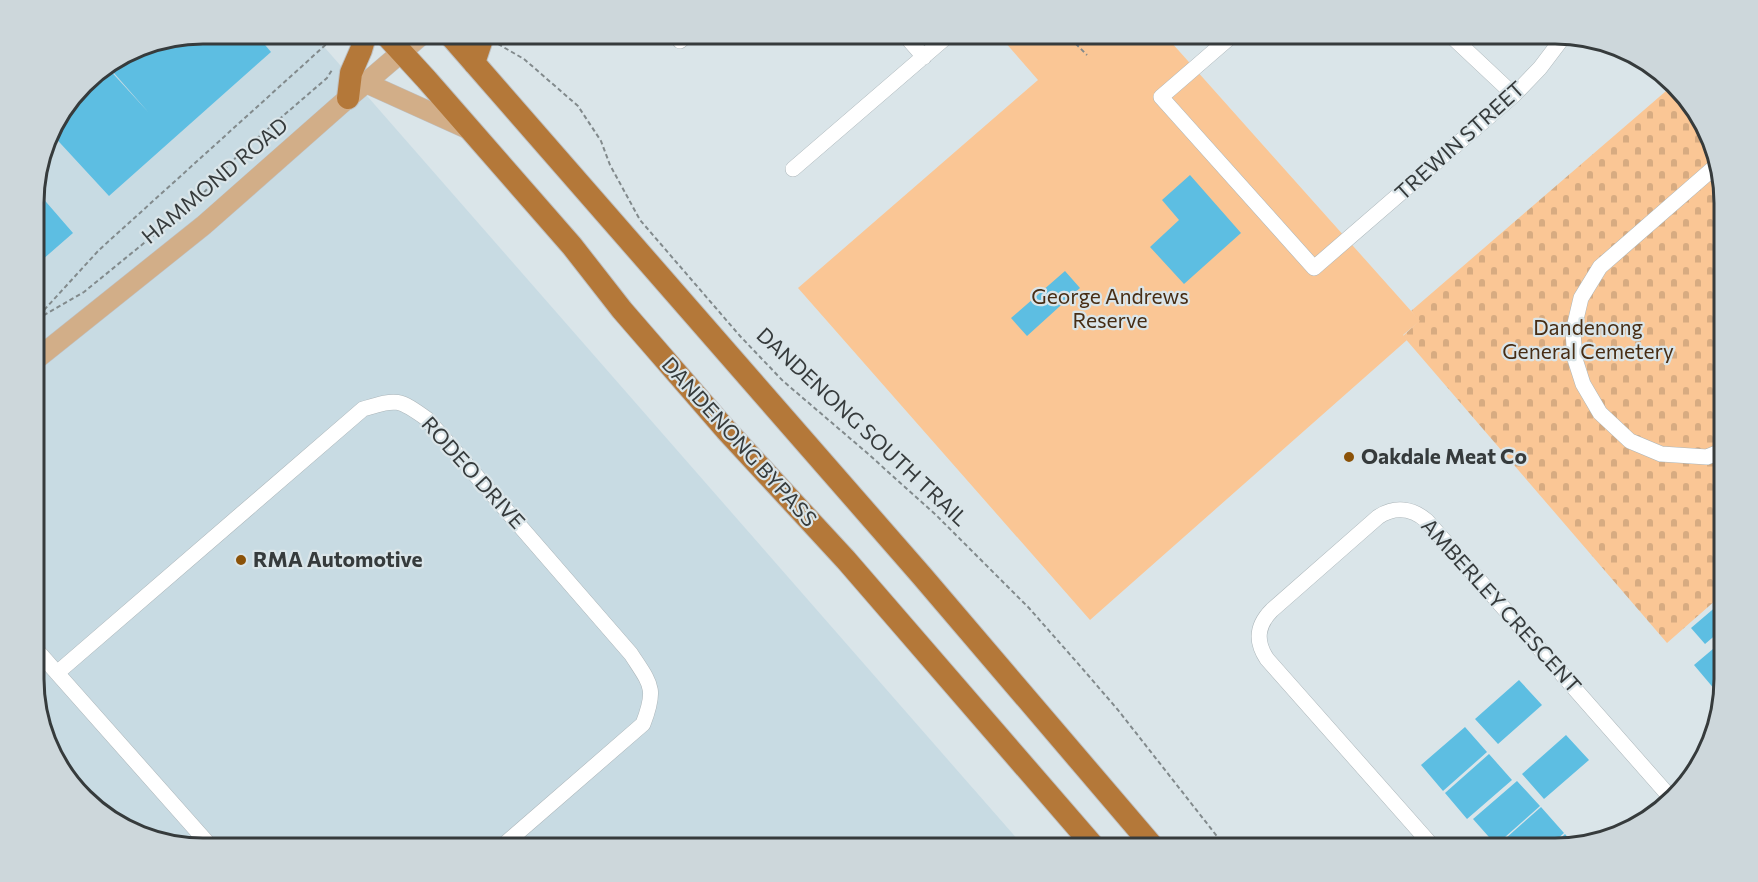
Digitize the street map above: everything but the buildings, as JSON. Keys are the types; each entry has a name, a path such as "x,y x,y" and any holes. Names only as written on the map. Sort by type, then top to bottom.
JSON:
{"highway":[{"path":"348,98 351,73 361,50 359,44"},
{"name":"DANDENONG BYPASS","path":"394,44 572,246 622,310 711,413 846,560 1086,838"},
{"path":"458,44 922,576 1146,838"},
{"path":"474,63 480,44"}],"main road":[{"name":"HAMMOND ROAD","path":"44,353 204,225 411,44"},
{"path":"366,83 470,130"}],"street":[{"path":"913,44 924,57"},
{"path":"793,169 939,44"},
{"name":"TREWIN STREET","path":"1222,44 1161,97 1314,268 1514,95 1540,68 1558,44"},
{"path":"1460,44 1514,95"},
{"path":"1711,170 1600,267 1581,298 1573,332 1575,359 1583,384 1600,413 1629,441 1660,454 1707,457 1714,454"},
{"name":"RODEO DRIVE","path":"57,673 363,409 390,401 406,404 427,419 631,654 650,684 651,704 643,724 512,838"},
{"name":"AMBERLEY CRESCENT","path":"1425,838 1268,659 1260,646 1259,639 1261,625 1272,610 1378,517 1391,511 1411,510 1427,521 1667,792"},
{"path":"44,658 203,838"}],"path":[{"path":"44,310 99,250 326,44"},
{"name":"DANDENONG SOUTH TRAIL","path":"499,44 524,59 578,106 601,141 609,165 640,220 741,336 783,381 936,515 1029,608 1118,710 1218,838"},
{"path":"1076,44 1087,55"},
{"path":"44,315 84,292 198,199 240,153 327,78 336,65"}],"shaded area":[{"path":"192,44 322,44 1016,838 182,837 161,833 123,817 106,806 76,776 65,759 49,721 44,680 44,192 52,151 70,114 90,90 114,70 151,52"}],"green space":[{"name":"George Andrews Reserve","path":"1007,44 1173,44 1420,321 1403,335 1407,340 1090,620 798,288 1038,80"},
{"name":"Dandenong General Cemetery","path":"1668,90 1693,123 1709,161 1713,182 1714,602 1667,643 1403,336 1419,321 1411,311"}],"place":[{"name":"Oakdale Meat Co","path":"1349,457"},
{"name":"RMA Automotive","path":"241,560"}]}
